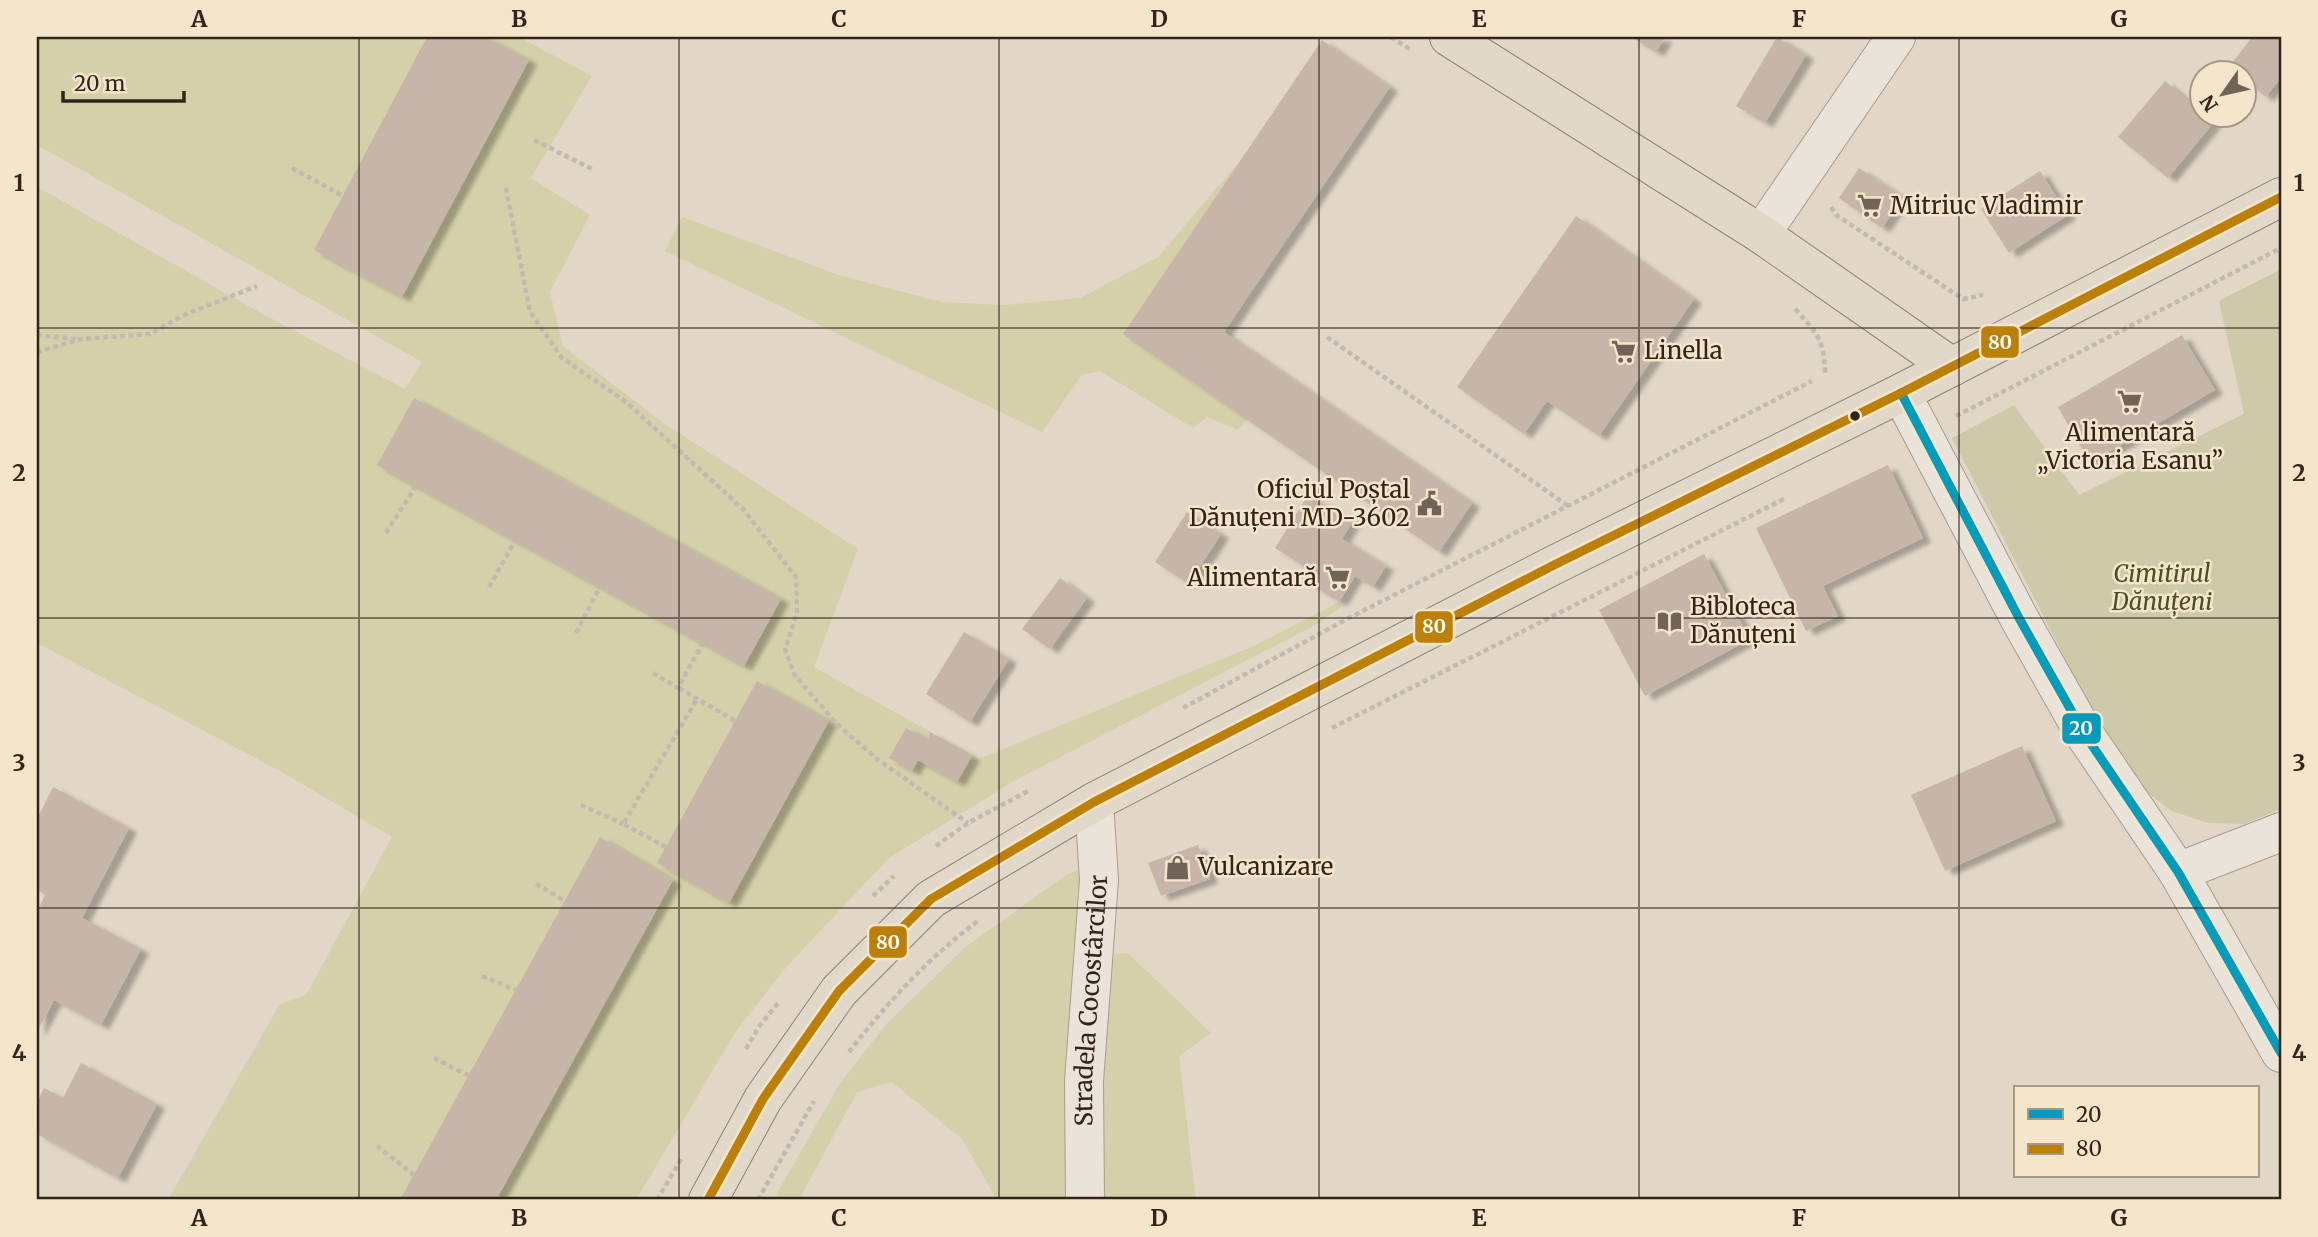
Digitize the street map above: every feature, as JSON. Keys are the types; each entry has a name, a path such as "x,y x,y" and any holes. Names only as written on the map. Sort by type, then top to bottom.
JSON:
{"main road":[{"path":"1449,37 1761,234 1952,367"},
{"path":"708,1200 763,1099 839,991 931,900 1094,802 1554,565 1901,393 2281,197"}],"street":[{"path":"1761,234 1896,37"},
{"path":"1901,393 2019,618 2085,735 2178,872 2281,1053"},
{"name":"Stradela Cocostârcilor","path":"1085,1200 1084,1082 1099,880 1094,802"},
{"path":"2178,872 2281,832"}],"path":[{"path":"534,140 592,169"},
{"path":"292,168 343,196"},
{"path":"506,188 530,312 562,358 626,402 743,509 796,577 797,613 785,650 795,677 839,726 877,759 968,823"},
{"path":"1831,207 1836,215 1963,299 1983,295"},
{"path":"1954,417 2281,248"},
{"path":"37,352 80,340 150,334 184,315 257,286"},
{"path":"37,335 80,340"},
{"path":"1327,337 1568,506"},
{"path":"386,533 416,486"},
{"path":"1321,733 1793,495"},
{"path":"489,587 515,541"},
{"path":"576,633 600,587"},
{"path":"678,688 703,643"},
{"path":"653,673 735,721"},
{"path":"623,824 697,699"},
{"path":"581,805 666,846"},
{"path":"536,884 565,901"},
{"path":"846,1056 876,1017 957,936 979,920"},
{"path":"482,976 516,990"},
{"path":"434,1058 468,1076"},
{"path":"758,1200 817,1097"},
{"path":"377,1146 414,1175"}],"shaded area":[{"path":"37,37 519,37 592,76 531,178 590,215 550,292 563,346 662,422 858,549 814,667 979,759 1256,645 1339,602 1342,606 1319,623 1014,781 889,858 788,965 736,1031 636,1200 168,1200 280,1004 306,995 392,837 280,771 37,643 37,187 261,313 405,389 422,362 37,145"},
{"path":"1239,162 1124,334 1247,419 1238,430 1207,417 1193,428 1100,371 1082,375 1042,432 665,251 682,217 839,275 941,302 1004,305 1080,298 1158,257"},
{"path":"1080,869 1073,1200 997,1200 962,1139 892,1082 857,1092 799,1200 773,1200 841,1082 884,1027 963,949 1067,874"},
{"path":"1128,953 1211,1033 1179,1056 1196,1200 1104,1200 1099,1127 1112,954"}],"green space":[{"name":"Cimitirul Dănuțeni","path":"2281,269 2281,809 2244,824 2208,823 2172,811 2145,791 2116,758 1952,438 2014,405 2079,495 2244,414 2219,301"}],"building":[{"path":"427,37 485,37 529,60 402,297 314,250"},
{"path":"1631,37 1665,37 1656,52"},
{"path":"1777,37 1806,55 1765,123 1736,106"},
{"path":"2252,37 2281,37 2281,77 2266,97 2258,91 2258,60 2234,60"},
{"path":"1322,40 1390,87 1224,332 1472,503 1439,552 1123,334"},
{"path":"2165,81 2188,101 2188,130 2207,130 2168,178 2118,137"},
{"path":"1859,168 1903,197 1882,228 1839,198"},
{"path":"2040,171 2068,215 2009,253 1981,209"},
{"path":"1576,216 1694,299 1599,436 1547,401 1524,434 1457,387"},
{"path":"2182,335 2215,390 2090,463 2058,407"},
{"path":"414,398 781,599 744,666 377,465"},
{"path":"1888,465 1923,538 1823,586 1838,616 1806,631 1756,528"},
{"path":"1308,495 1352,522 1342,539 1386,566 1373,587 1355,576 1339,602 1306,581 1312,571 1275,548"},
{"path":"1187,512 1221,534 1189,584 1155,562"},
{"path":"1704,554 1750,639 1645,696 1599,610"},
{"path":"1060,578 1087,598 1050,649 1022,629"},
{"path":"964,632 1009,659 970,722 926,694"},
{"path":"757,681 829,721 729,903 657,863"},
{"path":"906,728 928,740 930,732 972,756 957,782 918,760 912,771 889,758"},
{"path":"2022,746 2056,821 1945,871 1911,795"},
{"path":"53,787 129,828 82,918 141,949 101,1025 54,1000 37,1032 37,912 45,895 37,890 37,819"},
{"path":"600,837 673,880 496,1200 400,1200"},
{"path":"1198,845 1210,879 1161,896 1148,863"},
{"path":"81,1063 157,1104 118,1178 37,1134 37,1103 44,1088 63,1098"}],"transit line":[{"name":"80","path":"708,1200 763,1099 839,991 931,899 1094,802 1554,565 1901,393 2281,197"},
{"name":"20","path":"1901,393 2019,618 2085,735 2178,872 2281,1053"}],"place":[{"name":"Mitriuc Vladimir","path":"1870,206"},
{"name":"Linella","path":"1624,351"},
{"name":"Alimentară „Victoria Esanu”","path":"2130,402"},
{"name":"Oficiul Poștal Dănuțeni MD-3602","path":"1430,504"},
{"name":"Alimentară","path":"1337,578"},
{"name":"Bibloteca Dănuțeni","path":"1670,621"},
{"name":"Vulcanizare","path":"1178,867"}]}
